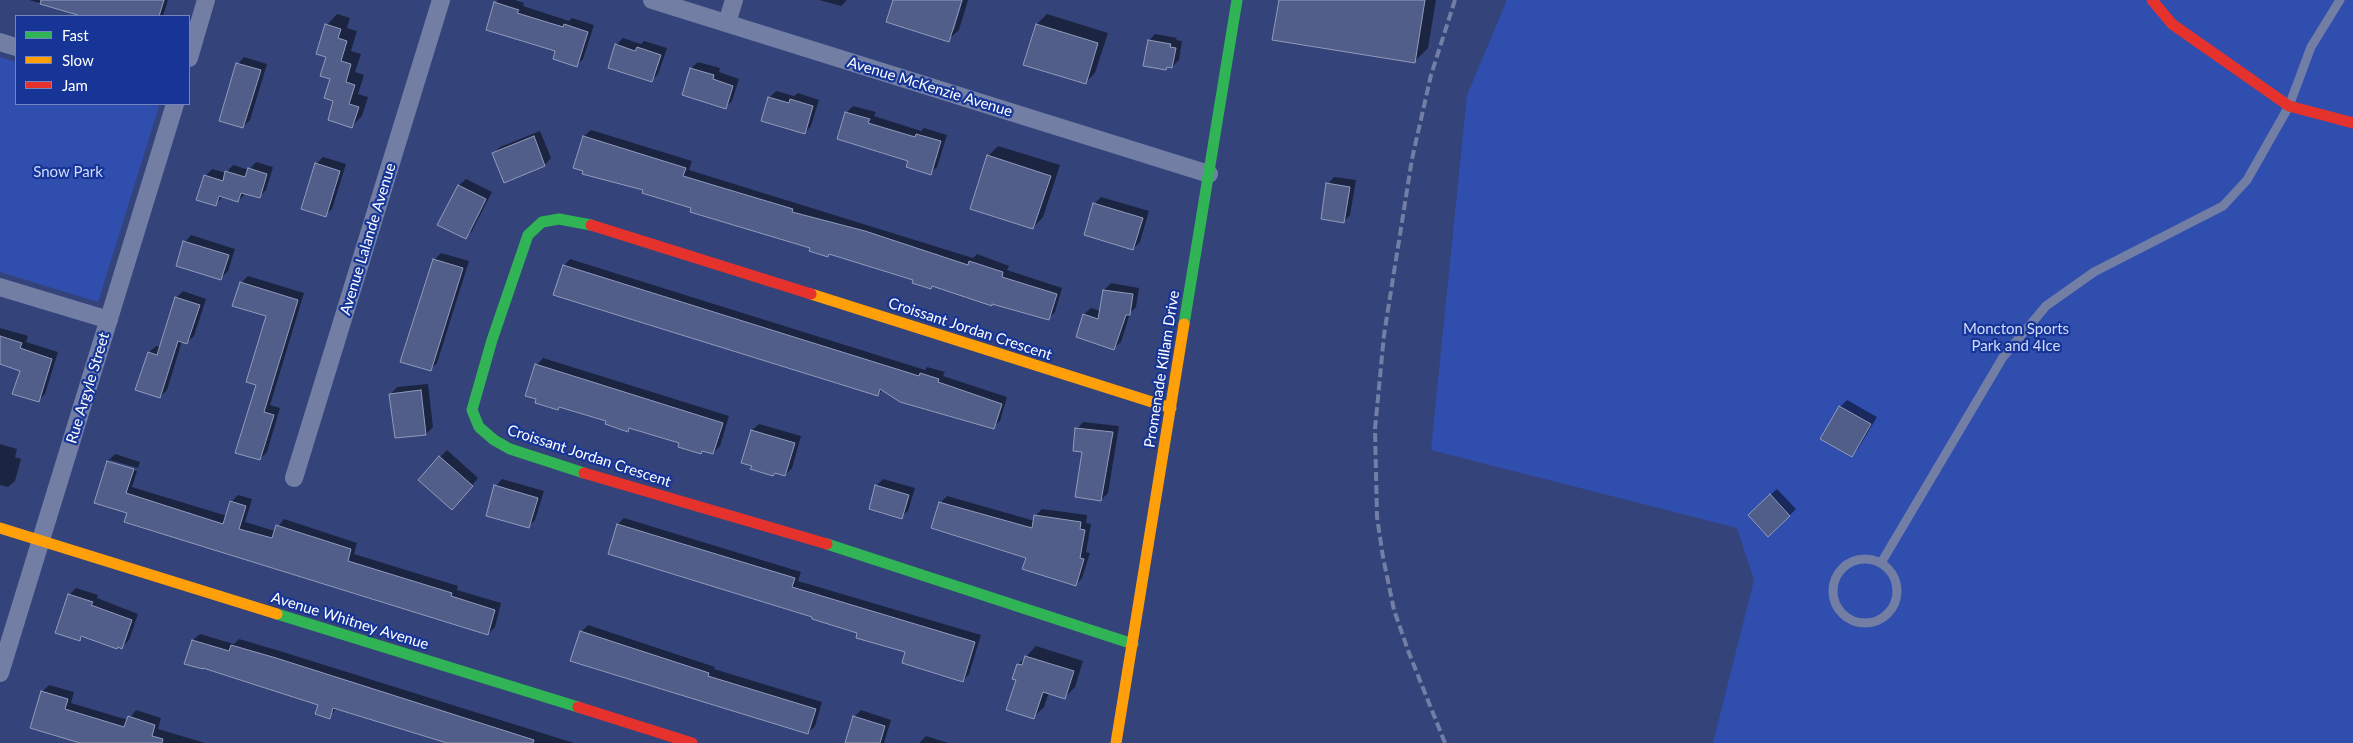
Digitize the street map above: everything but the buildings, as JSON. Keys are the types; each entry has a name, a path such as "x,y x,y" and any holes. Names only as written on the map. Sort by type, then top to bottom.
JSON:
{"street":[{"path":"190,55 206,0"},
{"name":"Avenue Lalande Avenue","path":"294,478 441,0"},
{"name":"Avenue McKenzie Avenue","path":"652,0 1209,174"},
{"path":"727,23 734,0"},
{"name":"Promenade Killam Drive","path":"1116,743 1237,0"},
{"path":"2152,0 2172,24 2289,106 2353,123"},
{"path":"0,42 15,47"},
{"name":"Rue Argyle Street","path":"0,673 175,105"},
{"name":"Croissant Jordan Crescent","path":"1133,644 813,540 580,472 510,449 494,440 479,427 472,410 492,340 528,235 542,222 558,219 578,221 1171,408"},
{"path":"0,287 108,320"},
{"name":"Avenue Whitney Avenue","path":"0,528 692,743"}],"lane":[{"path":"1881,563 2003,357 2046,306 2094,272 2223,206 2246,180 2289,106 2311,47 2340,0"},
{"path":"1870,559 1881,563 1890,572 1895,581 1898,595 1891,609 1877,620 1866,623 1846,617 1834,601 1832,590 1835,579 1845,566 1854,560 1870,559"}],"green space":[{"name":"Moncton Sports Park and 4Ice","path":"1507,0 2353,0 2353,743 1713,743 1754,580 1737,528 1431,450 1467,95"},
{"name":"Snow Park","path":"0,57 15,62 15,105 159,106 98,302 0,272"}],"railway":[{"path":"1445,743 1394,610 1377,517 1375,429 1384,335 1412,159 1431,75 1455,0"}],"traffic: fast":[{"path":"1184,324 1237,0"},
{"path":"584,473 510,449 494,440 479,427 472,410 492,340 528,235 542,222 559,219 591,225"},
{"path":"827,544 1133,644"},
{"path":"277,614 578,707"}],"traffic: slow":[{"path":"811,294 1171,408"},
{"path":"1116,743 1184,324"},
{"path":"0,528 277,614"}],"traffic: jam":[{"path":"2152,0 2172,24 2289,106 2353,123"},
{"path":"591,225 811,294"},
{"path":"584,473 827,544"},
{"path":"578,707 692,743"}]}
